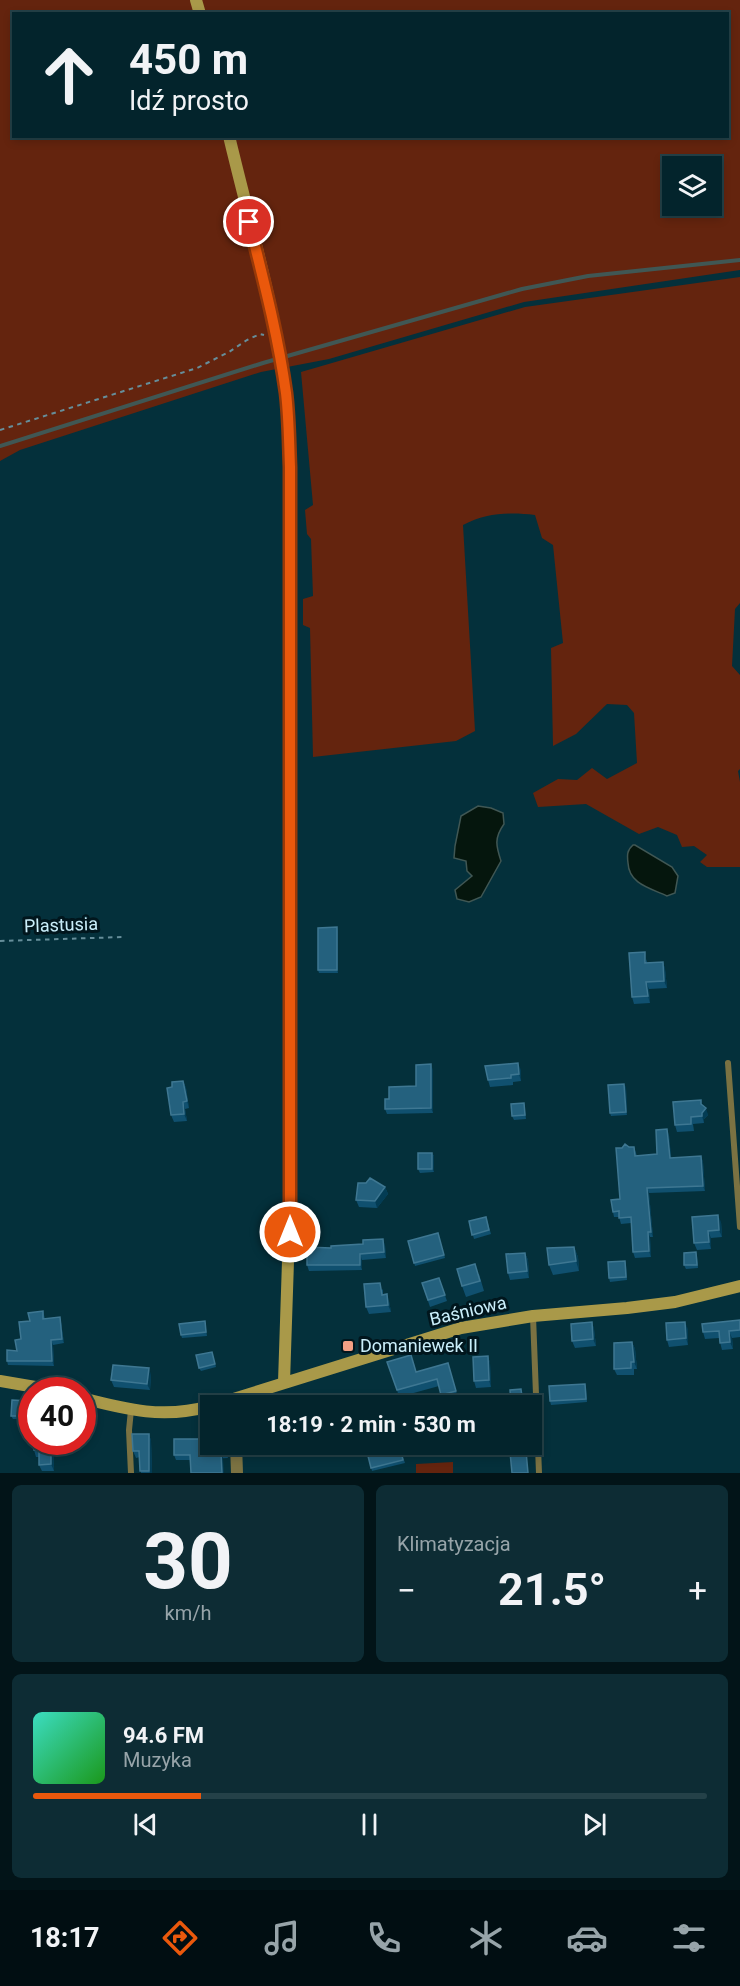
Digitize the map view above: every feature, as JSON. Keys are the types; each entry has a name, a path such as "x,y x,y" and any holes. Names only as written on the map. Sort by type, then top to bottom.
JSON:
{"street":[{"path":"229,138 277,340 286,395 290,467 290,1232 284,1382"},
{"name":"Baśniowa","path":"252,1395 284,1382 461,1328 533,1316 675,1302 740,1286"},
{"path":"0,1381 18,1384"},
{"name":"Baśniowa","path":"96,1401 131,1410 168,1414 200,1408"},
{"path":"236,1455 237,1473"}],"lane":[{"path":"728,1063 740,1227"},
{"path":"533,1316 539,1473"},
{"path":"131,1410 132,1473"}],"path":[{"path":"0,430 197,368 260,334 277,340"},
{"name":"Plastusia","path":"0,941 123,937"}],"shaded area":[{"path":"0,0 740,0 740,270 524,302 329,359 261,372 20,450 0,461"},
{"path":"740,277 740,603 735,609 732,666 740,675 740,769 738,771 740,867 707,867 700,862 707,855 694,846 682,847 677,835 658,827 639,834 586,804 538,807 533,793 558,779 577,780 592,768 607,779 637,763 634,713 627,705 607,704 576,734 553,746 551,648 563,643 553,545 542,538 535,515 498,514 463,525 475,731 456,741 313,757 310,628 303,625 303,599 313,596 311,539 307,534 305,510 313,505 301,372 525,307"},
{"path":"478,806 503,813 504,824 497,842 501,861 481,897 469,902 457,899 455,890 472,876 467,871 466,861 454,858 455,846 461,816"},
{"path":"633,845 672,867 678,876 675,893 667,896 636,881 629,870 628,863 628,855"},
{"path":"453,1462 453,1473 416,1473 416,1464"}],"building":[{"path":"337,927 337,970 318,970 318,928"},
{"path":"645,952 645,963 663,962 664,981 646,982 648,996 632,997 629,953"},
{"path":"518,1063 519,1074 511,1075 511,1078 488,1080 485,1066"},
{"path":"431,1064 431,1108 385,1109 385,1099 389,1099 389,1087 416,1086 416,1065"},
{"path":"183,1081 187,1101 183,1102 184,1114 171,1115 167,1088 172,1087 172,1082"},
{"path":"624,1084 626,1112 610,1113 608,1085"},
{"path":"701,1100 701,1104 706,1108 702,1116 691,1117 691,1124 675,1125 673,1102"},
{"path":"524,1103 525,1115 512,1116 511,1104"},
{"path":"667,1129 670,1158 701,1156 703,1186 647,1188 651,1232 648,1232 649,1251 633,1252 631,1217 619,1218 619,1211 613,1212 611,1200 620,1199 616,1148 622,1148 625,1144 634,1147 635,1156 657,1154 656,1130"},
{"path":"418,1153 432,1153 432,1169 418,1169"},
{"path":"370,1178 385,1187 375,1201 356,1200 358,1183 366,1183"},
{"path":"718,1215 719,1230 708,1231 709,1242 694,1243 692,1217"},
{"path":"486,1217 489,1230 472,1235 469,1221"},
{"path":"438,1233 444,1255 414,1263 408,1241"},
{"path":"383,1239 384,1252 360,1254 360,1265 307,1265 307,1247 331,1248 331,1246 363,1244 363,1240"},
{"path":"574,1247 576,1261 549,1265 547,1248"},
{"path":"696,1252 697,1265 684,1265 684,1253"},
{"path":"525,1253 527,1271 508,1273 506,1254"},
{"path":"625,1261 626,1277 609,1278 608,1262"},
{"path":"475,1264 480,1281 462,1286 457,1269"},
{"path":"439,1278 445,1295 428,1300 422,1283"},
{"path":"380,1283 382,1295 387,1294 388,1305 366,1307 364,1284"},
{"path":"43,1311 43,1319 60,1317 62,1339 51,1340 52,1361 7,1361 7,1350 17,1351 15,1340 21,1339 19,1322 30,1321 28,1313"},
{"path":"740,1320 740,1330 729,1331 730,1342 720,1343 719,1331 703,1332 702,1324"},
{"path":"205,1321 206,1332 181,1335 179,1324"},
{"path":"592,1322 593,1339 572,1341 571,1324"},
{"path":"685,1322 686,1338 667,1340 666,1323"},
{"path":"632,1342 634,1362 631,1362 631,1368 614,1369 614,1343"},
{"path":"212,1352 215,1364 199,1368 196,1355"},
{"path":"411,1355 416,1372 448,1363 456,1391 441,1395 437,1379 397,1390 387,1362"},
{"path":"488,1356 489,1380 474,1381 473,1357"},
{"path":"113,1365 149,1368 147,1384 111,1380"},
{"path":"585,1384 586,1399 550,1401 549,1386"},
{"path":"521,1389 522,1395 510,1395 510,1390"},
{"path":"12,1400 18,1400 18,1416 11,1416"},
{"path":"132,1434 149,1434 149,1471 140,1471 139,1451 133,1451"},
{"path":"174,1439 200,1439 200,1455 221,1455 222,1473 191,1473 190,1455 174,1455"},
{"path":"39,1455 51,1455 51,1464 39,1465"},
{"path":"402,1455 403,1460 371,1468 368,1456"},
{"path":"510,1455 526,1455 528,1473 512,1473"}],"waterway":[{"path":"0,446 263,363 522,289 588,276 740,260"}],"place":[{"name":"Domaniewek II","path":"348,1346"}],"route":[{"path":"249,222 276,336 286,395 290,467 290,1232"}]}
